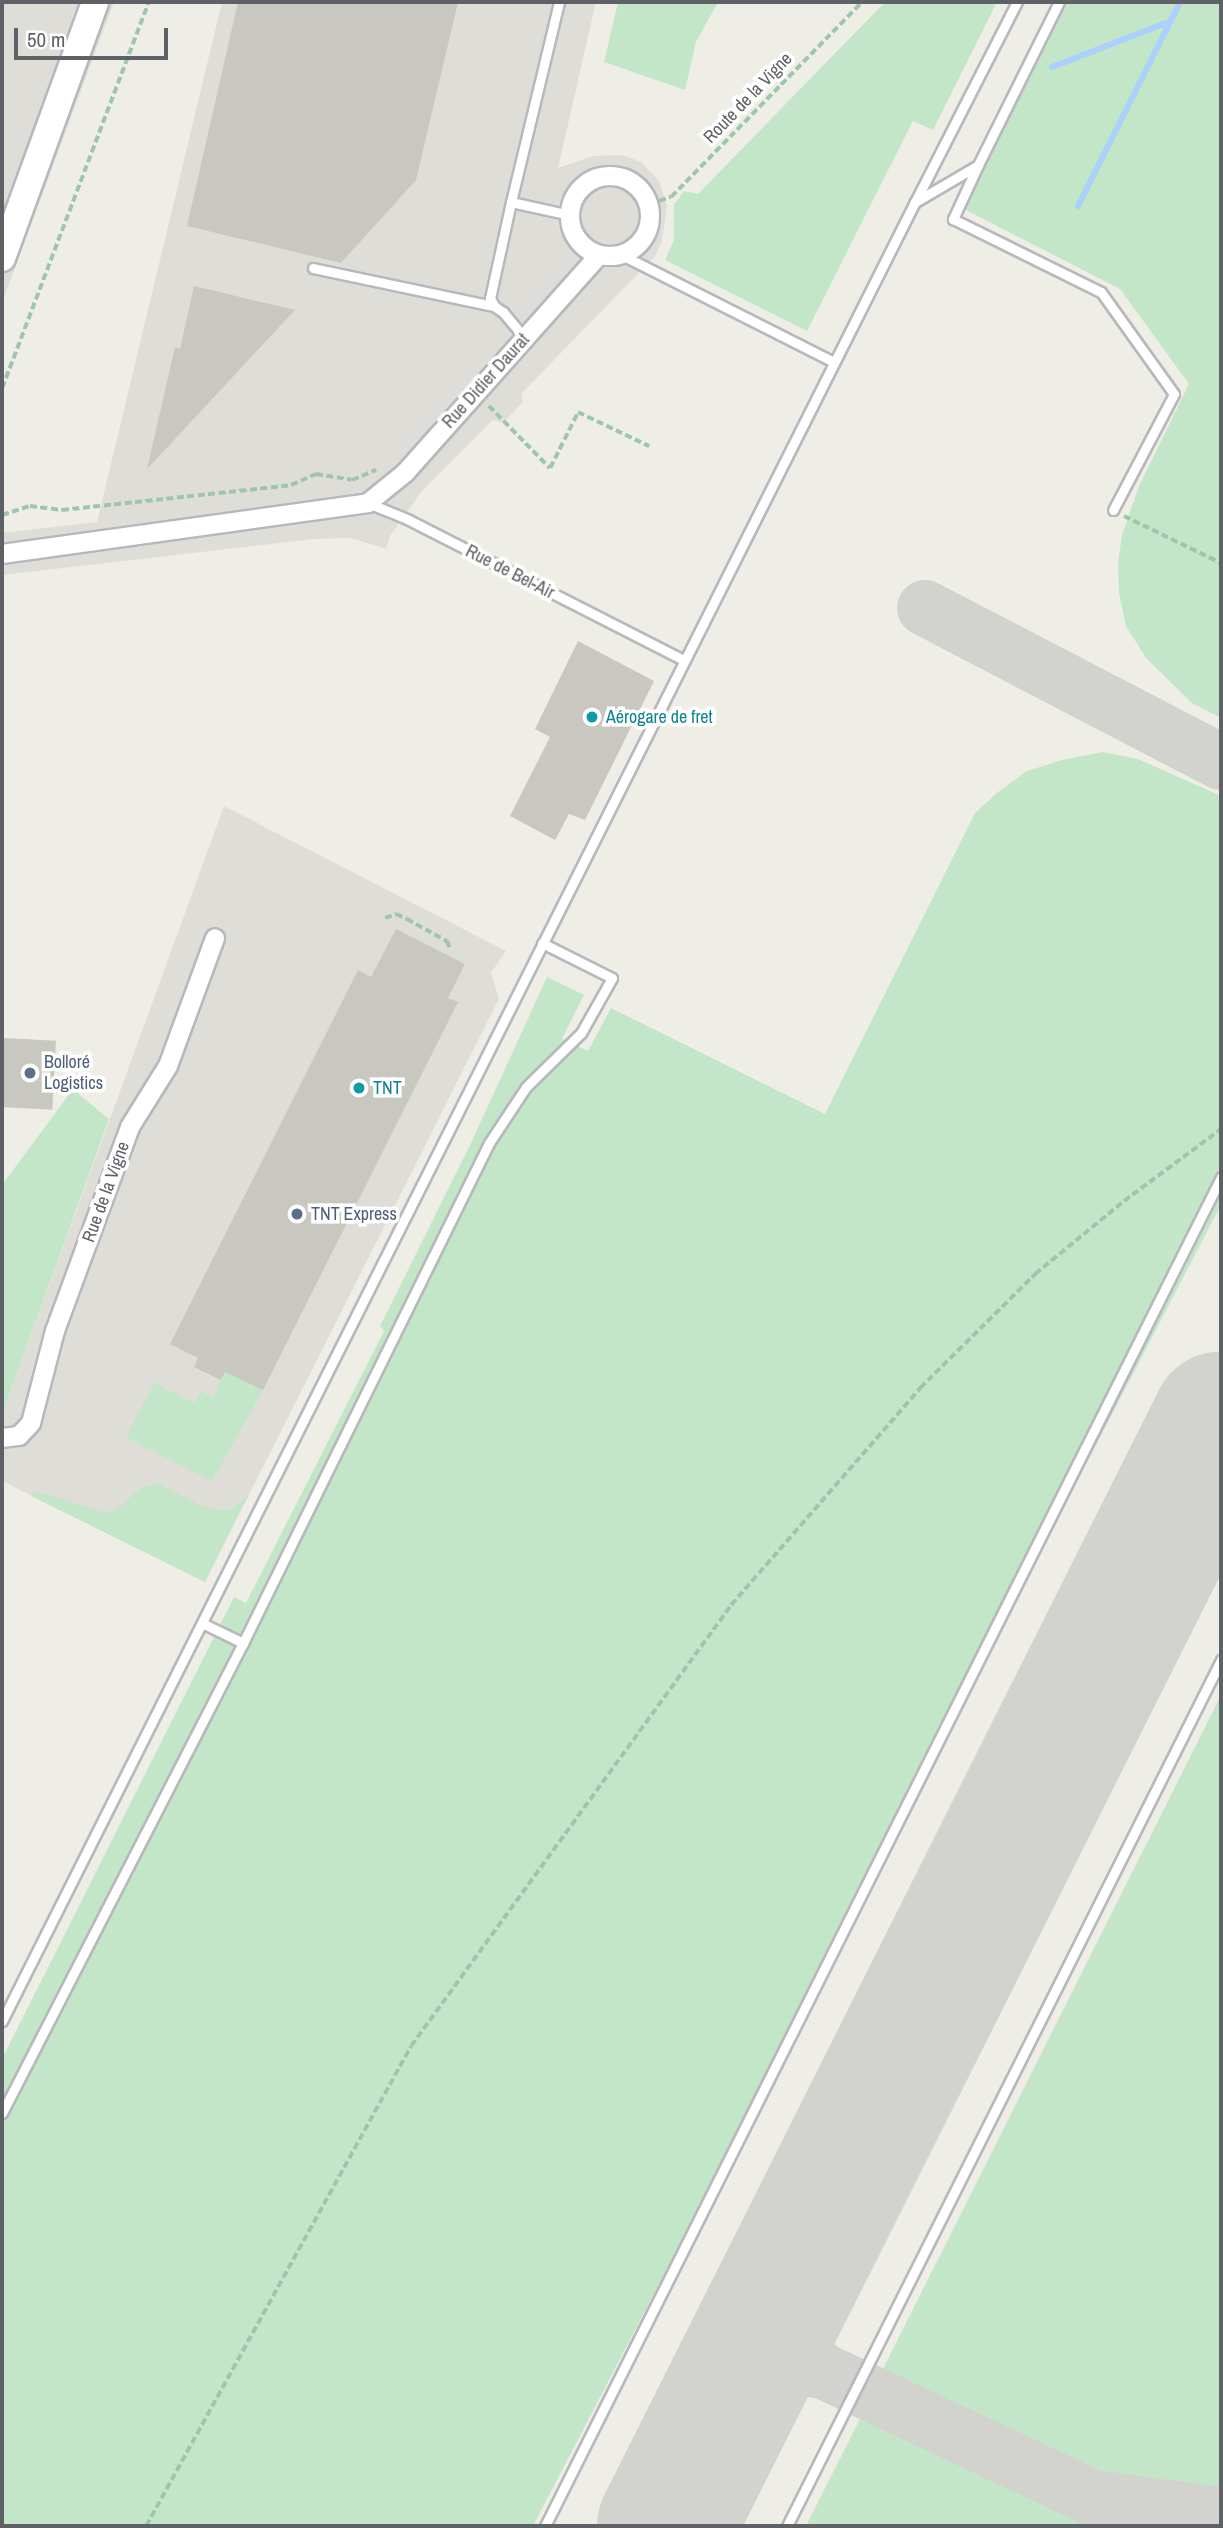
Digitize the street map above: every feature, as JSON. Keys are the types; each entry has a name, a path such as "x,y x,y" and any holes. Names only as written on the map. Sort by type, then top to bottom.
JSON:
{"street":[{"path":"2,258 95,2"},
{"path":"604,176 618,176 631,182 642,191 649,204 648,228 642,240 632,250 620,254 599,255 582,245 574,234 570,215 574,197 582,186 604,176"},
{"name":"Rue Didier Daurat","path":"368,503 405,473 599,255"},
{"path":"2,554 368,503"},
{"name":"Rue de la Vigne","path":"2,1438 19,1436 30,1423 55,1331 130,1127 168,1066 215,938"}],"lane":[{"path":"494,306 490,298 559,2"},
{"path":"2,2021 1017,2"},
{"path":"1059,2 953,219 1101,292 1174,394 1113,510"},
{"path":"915,202 978,165"},
{"path":"511,202 570,215"},
{"path":"620,254 834,362"},
{"path":"313,268 494,306 503,312 524,337"},
{"name":"Rue de Bel-Air","path":"368,503 407,519 684,660"},
{"path":"2,2113 243,1643 489,1143 526,1087 582,1033 612,978 542,943"},
{"path":"545,2526 1221,1177"},
{"path":"202,1623 243,1643"},
{"path":"787,2526 1221,1660"}],"path":[{"path":"2,388 149,2"},
{"name":"Route de la Vigne","path":"649,204 671,197 862,2"},
{"path":"475,393 550,468 578,412 649,446"},
{"path":"2,515 30,506 62,510 291,485 316,474 352,480 392,460 405,473"},
{"path":"1113,510 1221,563"},
{"path":"385,918 396,914 407,919 447,941 451,950"},
{"path":"146,2526 411,2046 731,1605 920,1388 1035,1275 1124,1201 1221,1129"}],"shaded area":[{"path":"2,2 114,2 2,303"},
{"path":"222,2 596,2 558,168 593,156 623,155 641,162 659,181 667,206 662,241 655,256 521,394 523,402 503,423 493,420 422,491 390,536 386,549 351,538 314,539 2,575 2,533 97,522"},
{"path":"224,806 506,951 491,973 499,999 205,1582 2,1481 2,1415"}],"green space":[{"path":"618,2 718,2 696,42 685,90 604,62"},
{"path":"885,2 997,2 933,130 913,121 807,331 665,260 674,240 674,205 684,191 698,194"},
{"path":"1067,2 1221,2 1221,718 1192,703 1146,658 1126,626 1119,593 1118,562 1122,535 1139,486 1189,384 1120,289 964,209"},
{"path":"1103,752 1138,759 1221,796 1221,1205 533,2526 2,2526 2,2059 234,1597 246,1603 384,1331 380,1326 471,1143 547,977 584,995 562,1039 588,1051 611,1008 825,1114 975,813 1027,771 1062,760"},
{"path":"73,1089 109,1119 2,1415 2,1185"},
{"path":"225,1372 249,1383 251,1390 253,1385 263,1390 212,1481 129,1439 127,1435 154,1383 195,1403 201,1391 213,1398"},
{"path":"158,1483 202,1506 219,1510 231,1509 248,1496 205,1582 31,1496 34,1492 45,1494 104,1512 116,1510 142,1487"},
{"path":"1221,1695 1221,2490 1172,2499 1099,2486 876,2383"},
{"path":"867,2405 1089,2512 1183,2521 1198,2526 806,2526"}],"building":[{"path":"238,2 458,2 416,180 341,263 187,226"},
{"path":"194,286 295,310 147,469 175,347 180,349"},
{"path":"578,641 654,681 585,820 569,814 555,840 510,816 550,737 535,729"},
{"name":"TNT","path":"396,929 465,964 448,998 458,1002 263,1390 225,1372 221,1380 194,1367 198,1358 170,1344 358,970 371,977"},
{"path":"4,1038 56,1041 52,1110 2,1107"}],"waterway":[{"path":"1078,206 1180,2"},
{"path":"1052,67 1171,21"}],"taxiway":[{"path":"925,608 1221,762"},
{"path":"795,2269 788,2303 790,2325 794,2338 807,2358 823,2371 1093,2498 1221,2515"},
{"path":"728,2403 756,2378 771,2371 800,2368 823,2371"}],"runway":[{"path":"666,2526 1221,1420"}],"place":[{"name":"Aérogare de fret","path":"592,717"},
{"name":"Bolloré Logistics","path":"30,1073"},
{"name":"TNT","path":"359,1088"},
{"name":"TNT Express","path":"297,1214"}]}
